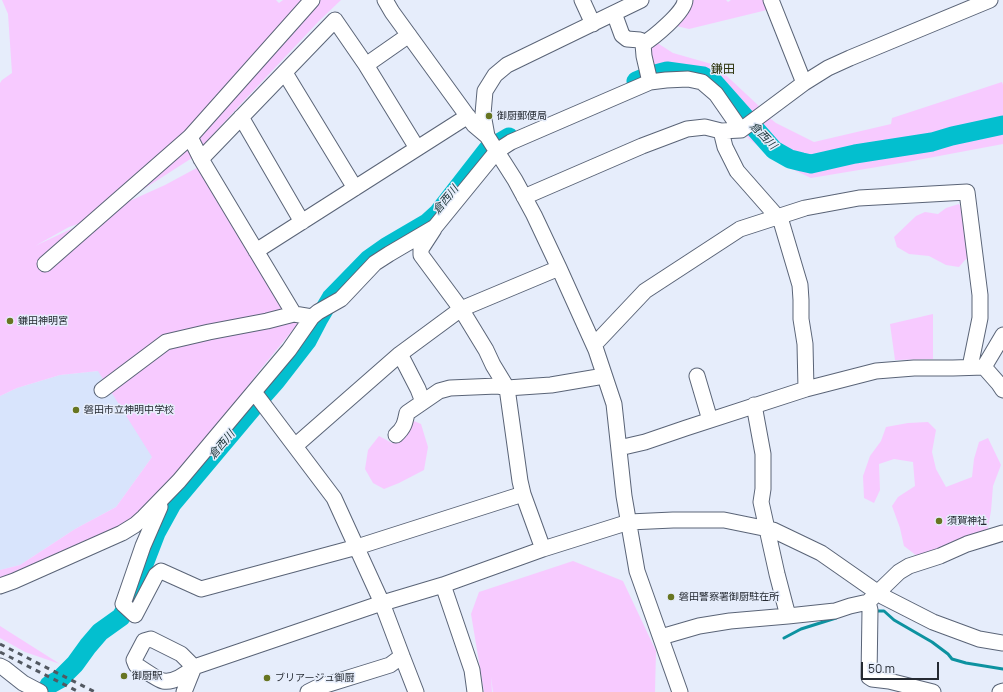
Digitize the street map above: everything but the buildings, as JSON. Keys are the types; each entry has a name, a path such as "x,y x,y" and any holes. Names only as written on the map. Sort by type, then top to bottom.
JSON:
{"street":[{"path":"44,264 190,137 312,0"},
{"path":"385,0 474,125 487,136 515,180 559,268 594,345 614,404 624,496 637,572 680,692"},
{"path":"582,0 593,24"},
{"path":"487,136 483,114 485,91 495,75 507,65 641,0"},
{"path":"643,44 651,39 675,17 685,3 685,0"},
{"path":"771,0 804,83"},
{"path":"524,197 642,146 687,129 705,127 721,131 744,128 804,83 828,68 990,0"},
{"path":"614,14 622,35 627,39 640,40 643,44 650,82"},
{"path":"201,159 336,20 418,148"},
{"path":"366,65 409,34"},
{"path":"285,72 355,188"},
{"path":"543,549 523,494 520,481 507,388 461,309 421,255 421,249 435,227 497,151 512,142 650,82 688,79 702,82 716,94 744,128"},
{"path":"256,251 468,116"},
{"path":"241,117 302,222"},
{"path":"721,131 724,147 737,171 781,221 800,285 801,319 805,344 806,388"},
{"path":"190,137 201,159 294,314"},
{"path":"594,345 645,291 740,229 804,208 859,198 967,192 980,295 977,367"},
{"path":"0,586 122,533 144,517 179,481 254,392 289,350 312,317 341,299 375,263 435,227"},
{"path":"295,446 400,354 461,309 559,268"},
{"path":"102,390 166,342 294,314 312,317"},
{"path":"977,367 1003,335"},
{"path":"400,354 423,402"},
{"path":"619,448 645,442 806,388 876,371 914,368 977,367 1000,384 1003,390"},
{"path":"396,435 405,423 407,413 439,391 450,388 497,386 507,388 551,385 604,376"},
{"path":"697,376 710,420"},
{"path":"254,392 334,498 382,603 416,692"},
{"path":"754,405 763,454 763,489 761,502 766,529 788,616"},
{"path":"159,503 160,508 143,546 123,604 135,616 156,575 161,571 201,589 357,547 523,494"},
{"path":"194,667 181,654 152,639 144,641 134,660 136,665 163,681 167,686 194,667 382,603 443,585 543,549 629,522 724,520 773,530 821,553 873,597 979,639 1003,643"},
{"path":"661,637 699,626 730,621 835,611 873,597 899,572 910,566 1003,532"},
{"path":"443,585 472,670 475,692"},
{"path":"873,597 870,610 869,677 933,692"},
{"path":"308,692 316,688 390,665 402,656"},
{"path":"0,666 40,692"},
{"path":"184,692 194,667"}],"shaded area":[{"path":"2,0 276,0 279,3 283,0 341,0 319,21 192,158 114,208 165,185 204,164 301,320 260,370 223,419 141,516 0,585 0,570 20,565 75,529 116,507 152,457 98,371 60,375 17,388 0,396 0,83 12,73 8,14","holes":["90,220 35,246 69,227"]},
{"path":"685,0 726,0 728,2 731,0 768,0 771,9 689,29 668,24"},
{"path":"651,39 673,53 715,65 776,123 814,142 891,124 892,118 1002,82 1003,144 811,178 779,163 749,139 709,88 650,82"},
{"path":"959,204 966,216 971,257 965,260 959,267 946,265 929,256 909,254 897,247 894,237 916,216 925,212 938,214 946,208"},
{"path":"933,314 933,359 895,360 890,324"},
{"name":"磐田市立神明中学校","path":"167,331 152,457 116,507 75,529 20,565 0,570 0,396 17,388 60,375 98,371"},
{"path":"414,421 421,424 428,447 424,470 384,489 373,483 365,469 368,450 379,436 392,443 408,430"},
{"path":"928,422 936,430 932,452 936,469 946,487 972,477 974,459 979,442 988,438 1001,465 993,486 991,511 987,532 917,556 904,546 900,528 892,506 898,497 915,486 913,462 894,459 879,464 880,490 874,503 864,498 863,476 870,456 881,441 886,427 908,423"},
{"path":"573,561 623,581 656,651 655,692 493,692 491,677 492,692 484,692 471,614 479,592"},
{"path":"0,626 60,664 25,652 0,638"}],"waterway":[{"name":"倉西川","path":"636,81 667,71 703,76 713,81 774,150 790,159 811,164 855,154 932,142 1003,125"},
{"name":"倉西川","path":"49,685 60,679 75,664 100,632 121,617 129,603 156,533 172,504 276,381 307,341 331,298 369,259 386,247 427,223 438,213 487,150 509,137"},
{"path":"874,611 884,611 894,620 932,642 948,654 952,659 966,663 1003,669"},
{"path":"784,638 801,629 836,618"}],"railway":[{"path":"0,644 95,692"},
{"path":"0,652 79,692"}],"place":[{"name":"御厨郵便局","path":"489,116"},
{"name":"鎌田神明宮","path":"10,321"},
{"name":"磐田市立神明中学校","path":"76,410"},
{"name":"須賀神社","path":"939,521"},
{"name":"磐田警察署御厨駐在所","path":"671,597"},
{"name":"御厨駅","path":"124,676"},
{"name":"ブリアージュ御厨","path":"267,678"}],"district":[{"name":"鎌田","path":"723,70"}]}
